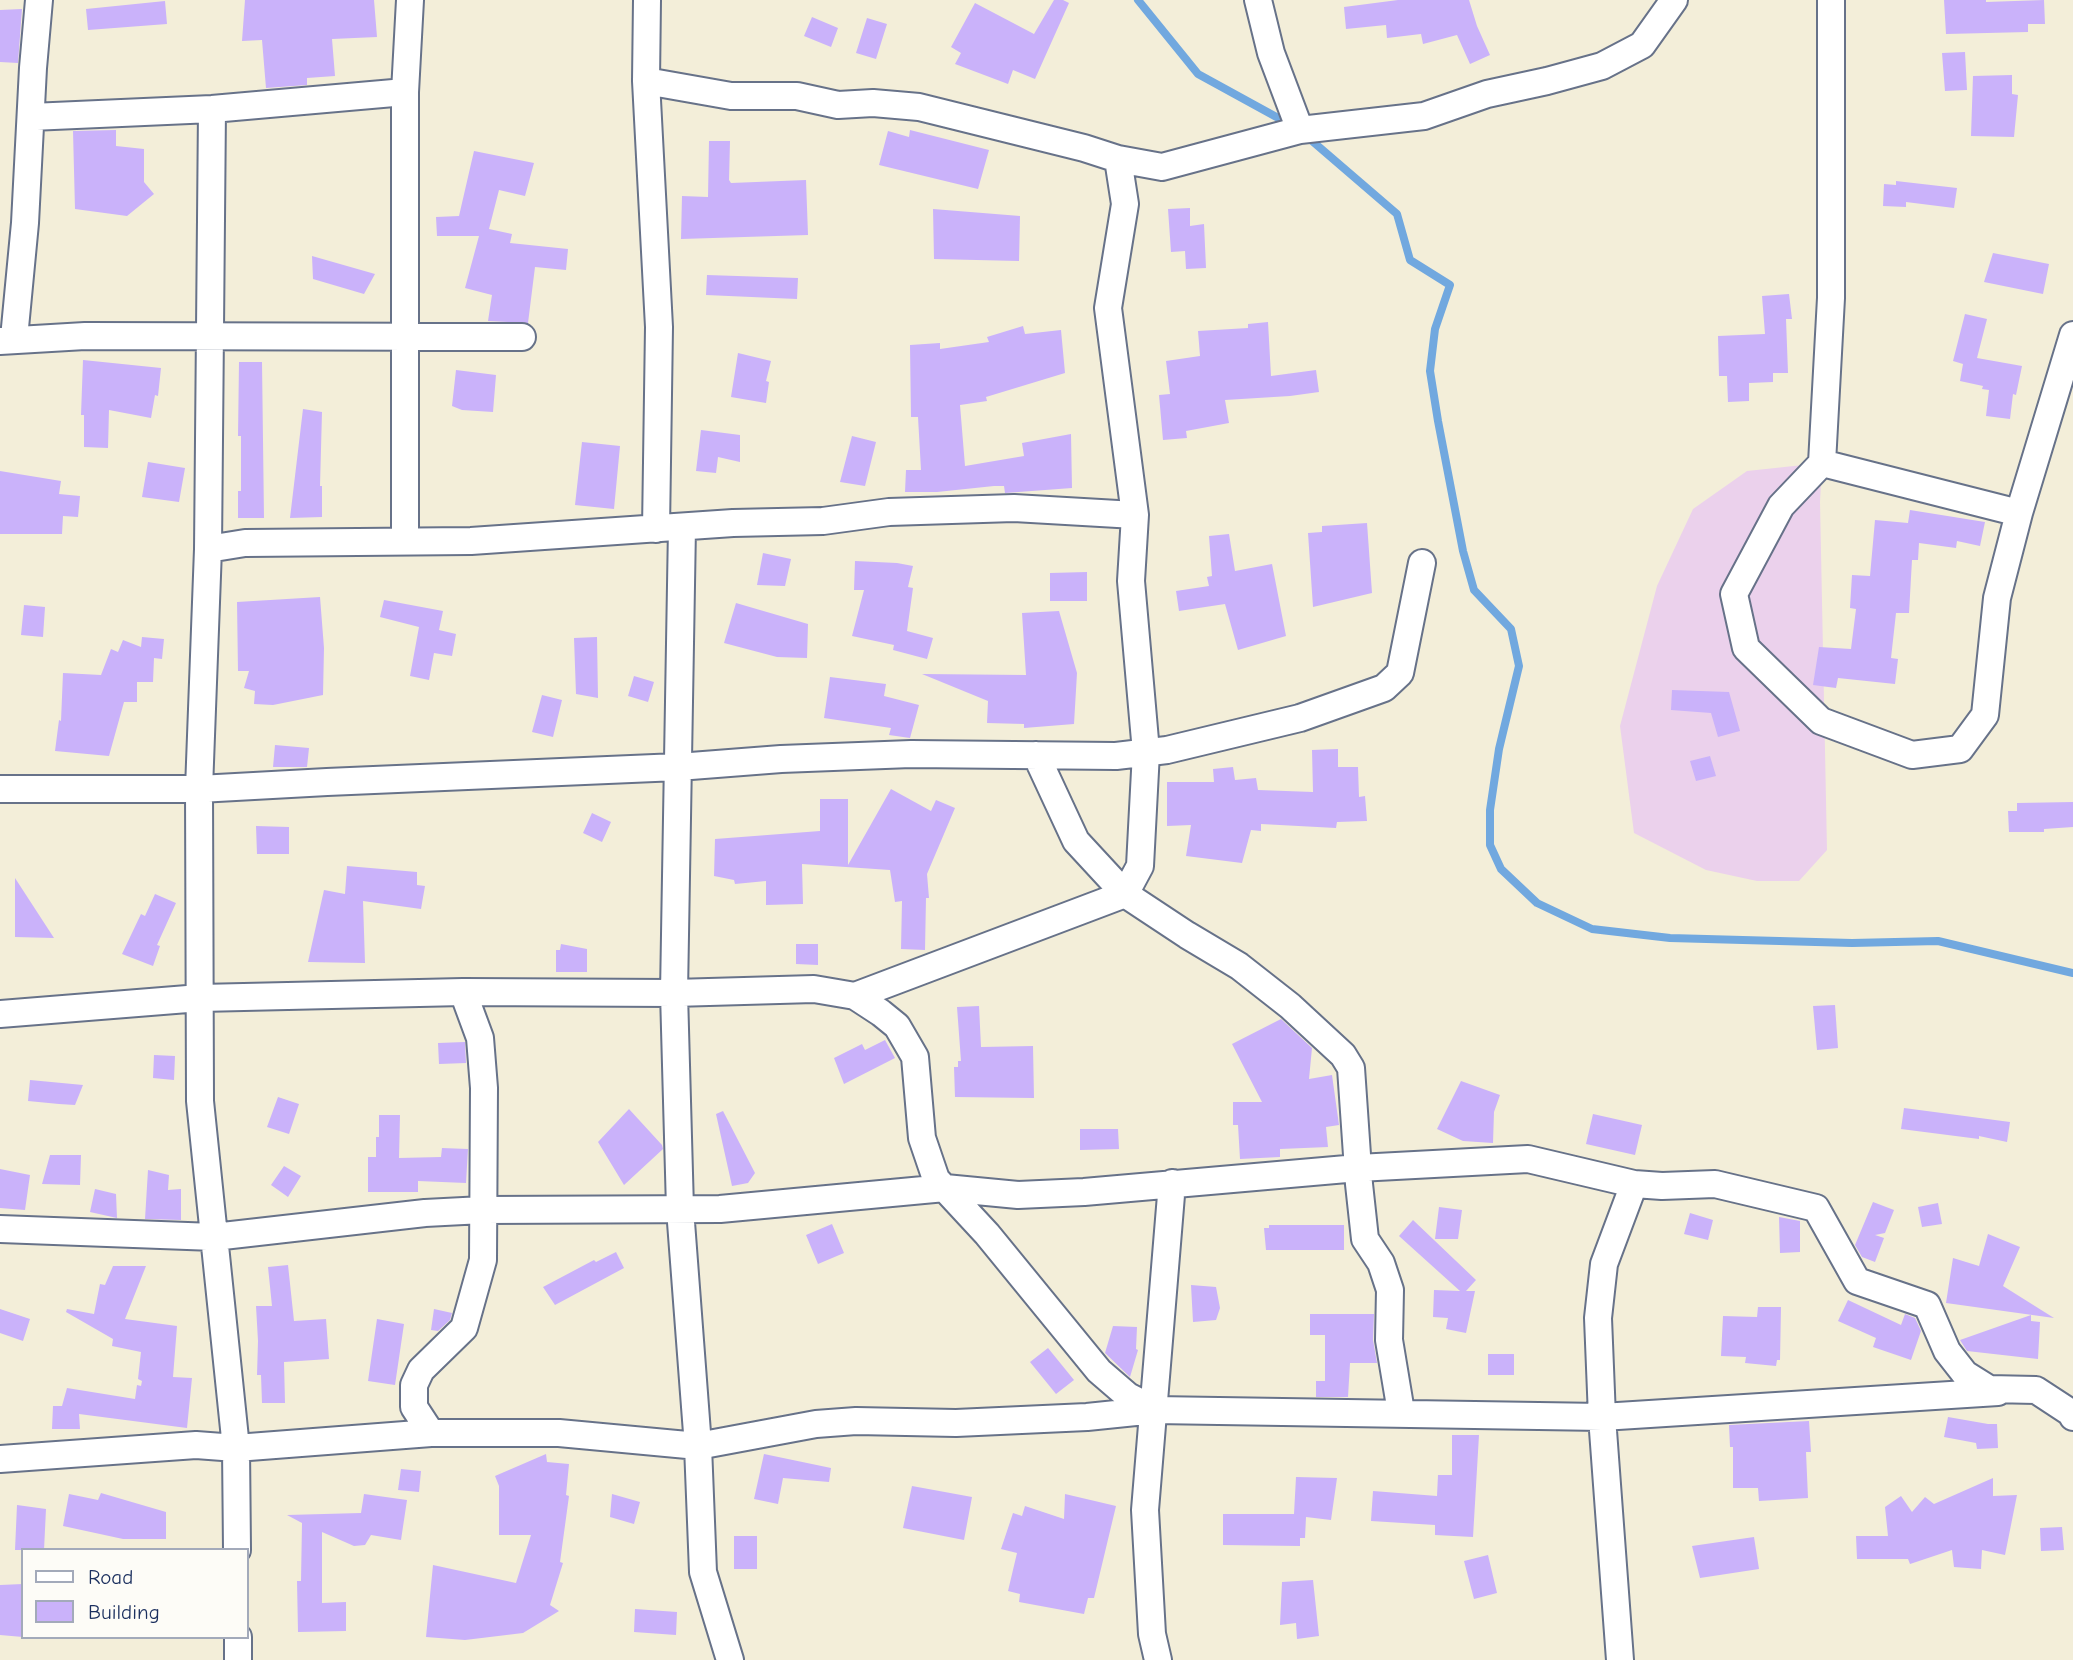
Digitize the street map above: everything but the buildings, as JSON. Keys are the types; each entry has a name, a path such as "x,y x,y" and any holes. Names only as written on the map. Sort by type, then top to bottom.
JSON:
{"street":[{"path":"39,0 25,223 7,340 212,336 522,337"},
{"path":"405,541 405,92 410,0"},
{"path":"647,0 646,81 659,327 656,529"},
{"path":"1258,0 1271,53 1300,130"},
{"path":"646,81 731,96 797,96 838,105 873,103 919,107 1118,159 1162,167 1300,130 1424,116 1487,94 1602,66 1642,45 1674,0"},
{"path":"1831,0 1831,298 1822,463 1781,506 1734,594 1746,648 1821,721 1912,755 1960,749 1984,715 1997,598 2019,513 2073,335"},
{"path":"31,117 212,108 405,92"},
{"path":"212,108 208,549 199,789 200,1101 236,1448 237,1548"},
{"path":"855,996 1125,894 1140,866 1146,752 1131,581 1135,515 1108,308 1125,204 1118,159"},
{"path":"1822,463 2019,513"},
{"path":"208,549 245,543 471,541 733,523 823,521 889,512 1014,508 1135,515"},
{"path":"682,527 674,993 680,1209 698,1446 703,1572 730,1660"},
{"path":"558,535 656,529"},
{"path":"0,789 199,789 678,768 781,759 911,754 1116,756 1167,750 1300,718 1384,688 1400,673 1422,563"},
{"path":"1036,755 1076,841 1125,894 1239,966 1290,1006 1343,1055 1351,1068 1365,1239 1381,1264 1390,1290 1389,1340 1401,1412"},
{"path":"0,1014 200,998 463,992 674,993 814,989 855,996 897,1027 915,1057 922,1138 936,1179 987,1234 1099,1371 1128,1396 1155,1410"},
{"path":"431,1433 414,1407 414,1385 421,1370 464,1328 484,1260 484,1088 480,1038 463,992"},
{"path":"0,1229 214,1237 425,1213 483,1210 720,1209 945,1188 1017,1195 1084,1192 1358,1168 1528,1159 1634,1184 1715,1184 1816,1208 1857,1281 1927,1305 1947,1351 1965,1374 1989,1389 2036,1390 2073,1417"},
{"path":"1158,1660 1152,1634 1145,1510 1172,1183"},
{"path":"1620,1660 1602,1417 1598,1318 1604,1265 1634,1184"},
{"path":"0,1459 196,1446 236,1448 431,1433 559,1433 698,1446 816,1424 856,1421 956,1423 1087,1418 1155,1410 1602,1417 2036,1390"},
{"path":"238,1639 238,1660"}],"shaded area":[{"path":"1822,463 1820,502 1827,850 1799,881 1757,881 1706,870 1634,833 1620,726 1657,586 1693,509 1747,471"}],"waterway":[{"path":"1138,0 1198,74 1291,125"},
{"path":"1304,134 1397,214 1410,260 1450,285 1435,329 1430,371 1438,421 1463,551 1474,590 1511,629 1519,666 1499,749 1490,810 1490,845 1501,869 1537,903 1592,929 1670,938 1852,943 1938,941 2073,973"}]}
